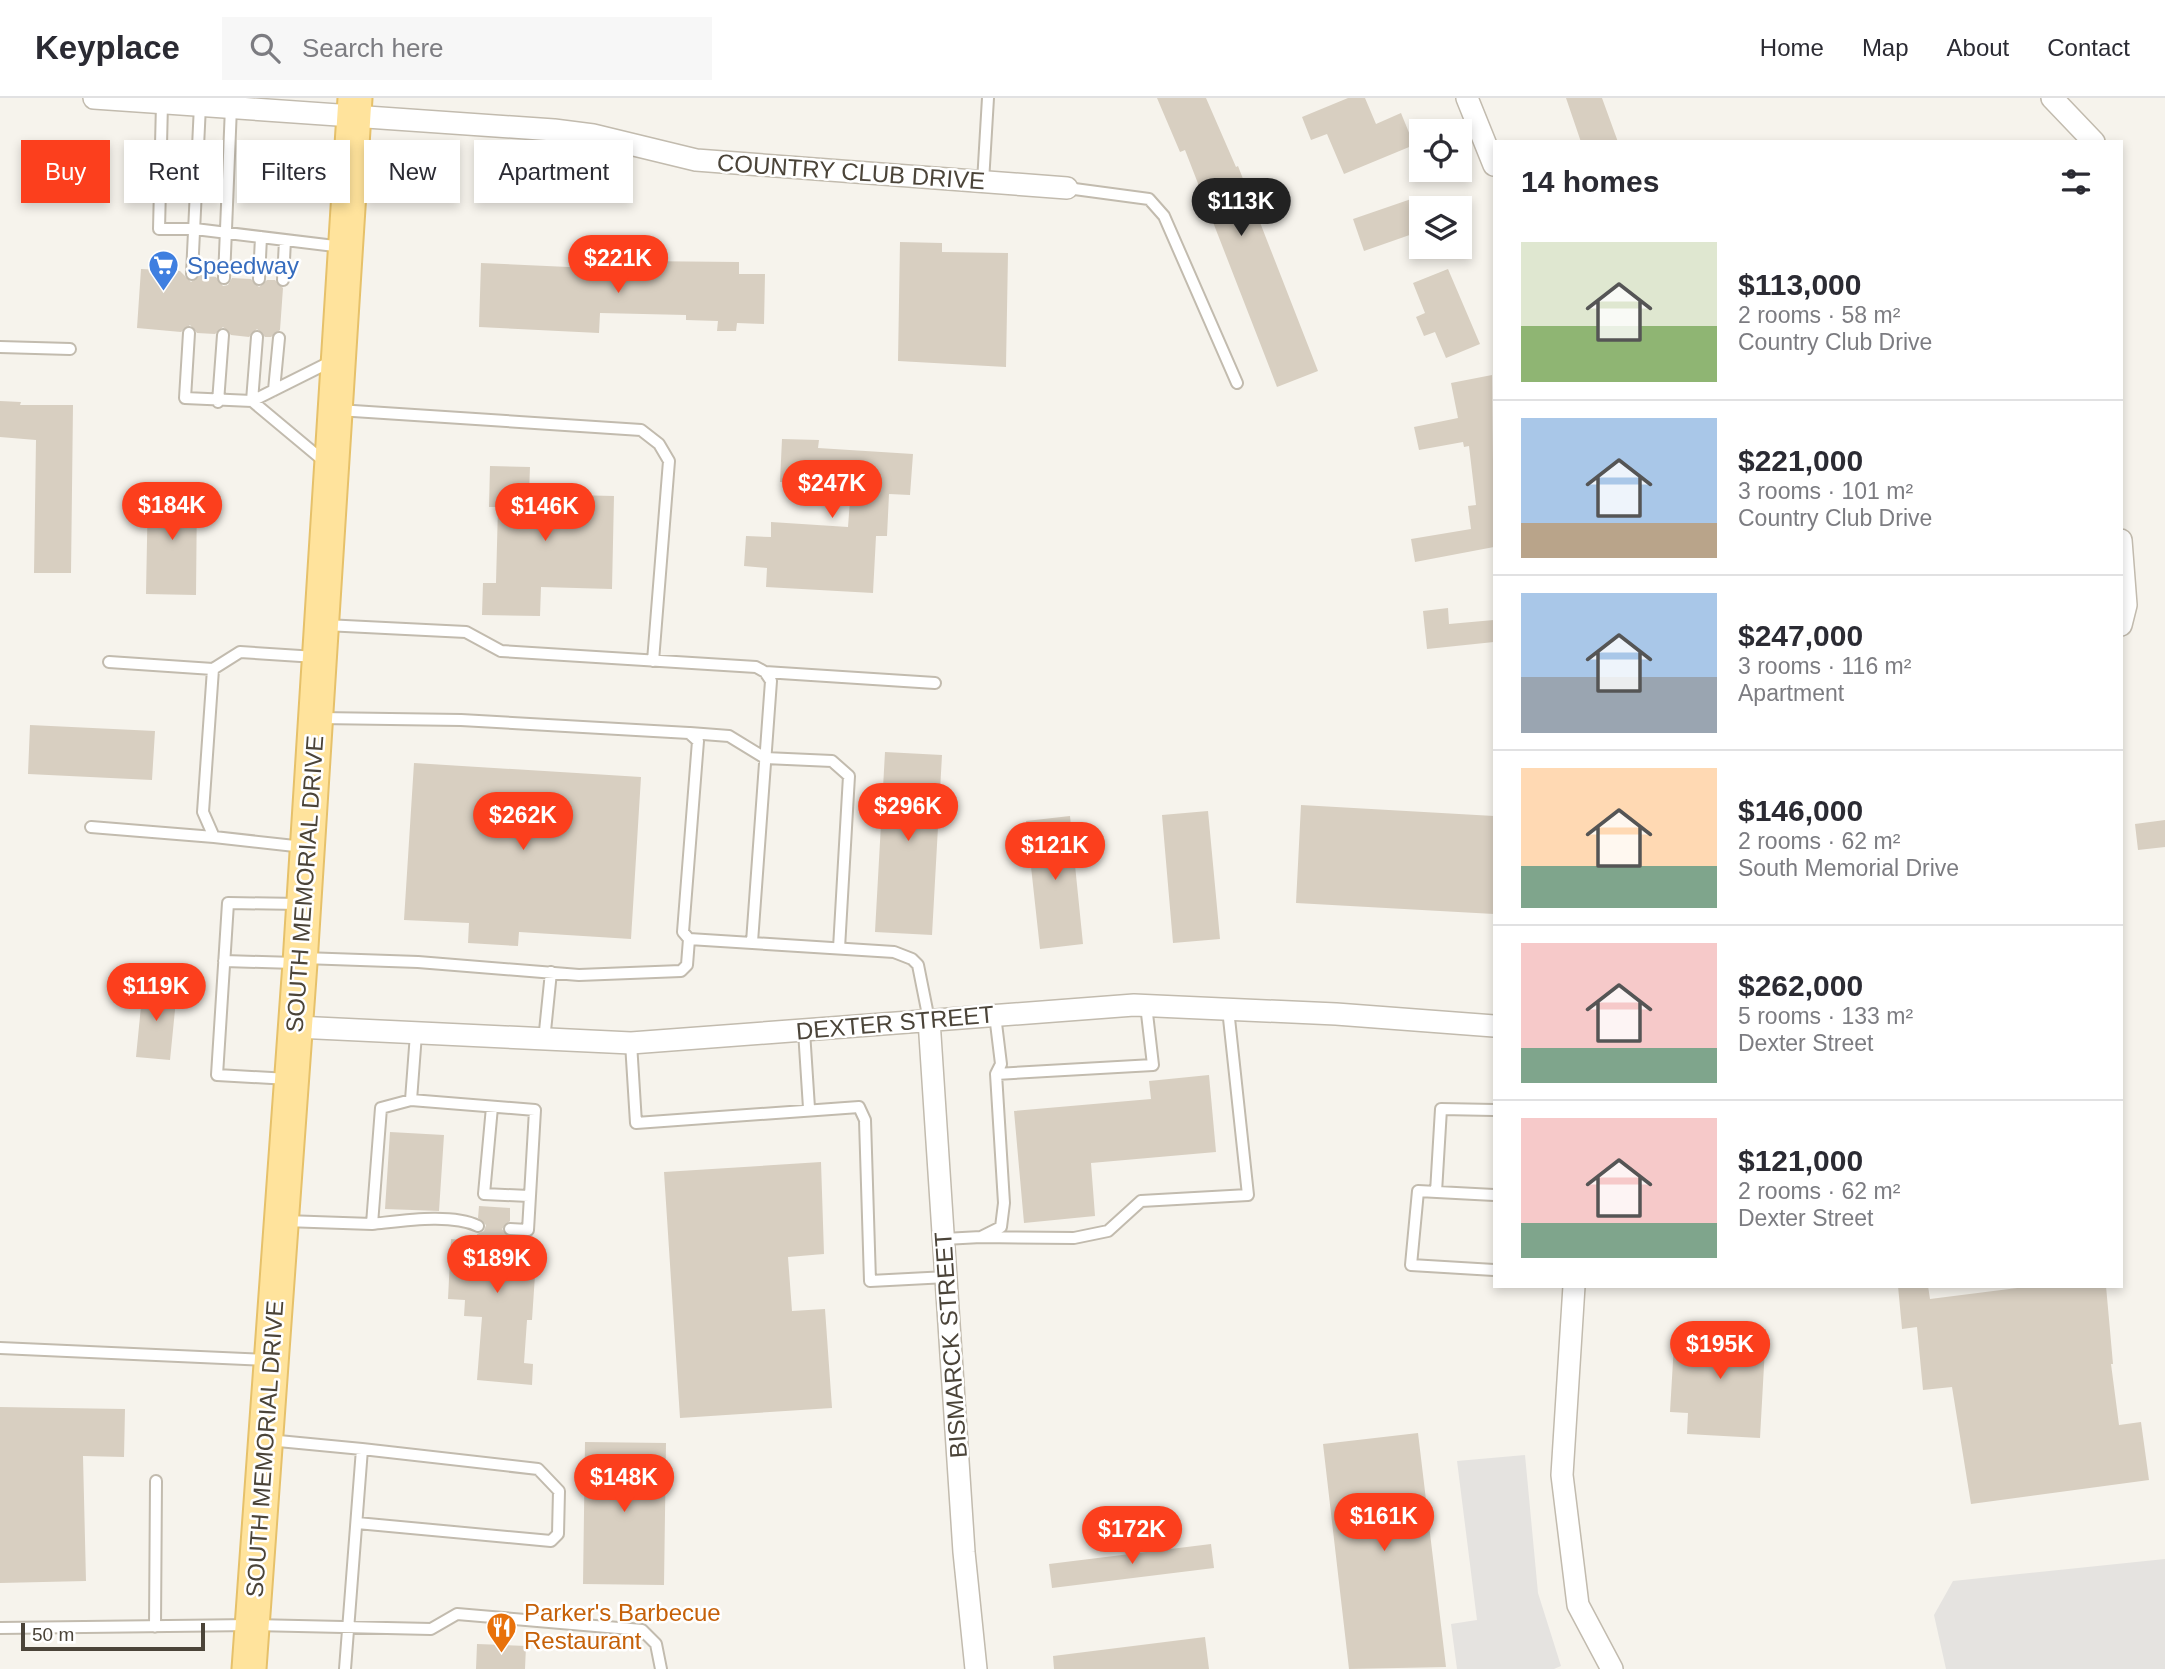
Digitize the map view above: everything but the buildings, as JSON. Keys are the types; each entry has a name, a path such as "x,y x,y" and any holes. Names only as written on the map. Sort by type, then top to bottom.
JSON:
{"main road":[{"name":"SOUTH MEMORIAL DRIVE","path":"249,1669 296,1027 354,107"}],"street":[{"name":"COUNTRY CLUB DRIVE","path":"94,98 231,107 354,107 593,135 696,160 1067,188"},
{"path":"1467,98 1493,163"},
{"path":"2052,98 2092,140"},
{"path":"2123,566 2126,605 2123,617"},
{"name":"DEXTER STREET","path":"296,1027 544,1041 631,1043 1146,1005 1493,1026"},
{"name":"BISMARCK STREET","path":"929,1020 964,1552 976,1669"},
{"path":"1574,1288 1562,1475 1578,1605 1612,1669"}],"lane":[{"path":"983,182 988,98"},
{"path":"162,103 159,229 195,229 345,248"},
{"path":"192,274 200,105"},
{"path":"224,278 231,107"},
{"path":"1067,188 1149,199 1157,207 1164,216 1237,383"},
{"path":"259,279 261,237"},
{"path":"283,280 285,240"},
{"path":"189,333 186,398 218,402 252,401 339,358"},
{"path":"218,402 223,335"},
{"path":"252,401 257,337"},
{"path":"274,390 279,338"},
{"path":"0,347 70,349"},
{"path":"252,401 332,468"},
{"path":"336,410 641,430 659,444 669,461 653,661"},
{"path":"322,625 466,632 500,651 756,667 765,672 935,682"},
{"path":"109,662 213,669 240,652 319,658"},
{"path":"213,669 203,812 214,837"},
{"path":"752,942 771,681 765,672"},
{"path":"316,718 461,720 729,736 765,758 832,761 849,776 839,948"},
{"path":"224,961 300,960 579,975 681,971 687,965 689,939 683,932 698,741 689,733"},
{"path":"91,827 307,847"},
{"path":"292,1079 217,1074 224,961 228,903 303,904"},
{"path":"689,939 894,952 912,959 918,965 929,1020"},
{"path":"544,1041 551,972"},
{"path":"996,1074 1153,1065 1146,1005"},
{"path":"944,1239 1074,1238 1108,1231 1141,1201 1248,1195 1228,1009"},
{"path":"981,1237 1001,1227 1004,1203 996,1074 1000,1064 995,1015"},
{"path":"804,1031 809,1108"},
{"path":"411,1100 416,1034"},
{"path":"631,1043 636,1123 809,1108 859,1107 865,1121 870,1281 947,1277"},
{"path":"372,1224 381,1108 411,1100 536,1110 528,1230 510,1229"},
{"path":"492,1107 484,1194 529,1196"},
{"path":"1436,1192 1441,1109 1493,1110"},
{"path":"1493,1195 1418,1191 1411,1265 1493,1270"},
{"path":"282,1221 372,1224 416,1219 468,1222 478,1226"},
{"path":"0,1348 272,1360"},
{"path":"266,1440 538,1469 559,1492 558,1534 551,1541 357,1523"},
{"path":"345,1669 362,1449"},
{"path":"155,1627 156,1481"},
{"path":"0,1628 253,1625 432,1629 457,1614 642,1630 656,1644 661,1669"}],"shaded area":[{"path":"1525,1455 1538,1593 1561,1666 1554,1669 1457,1669 1451,1624 1477,1620 1457,1461"},
{"path":"2165,1559 2165,1669 1946,1669 1934,1615 1953,1581"}],"place":[{"name":"Speedway","path":"164,293"},
{"name":"Parker's Barbecue Restaurant","path":"501,1654"}]}
